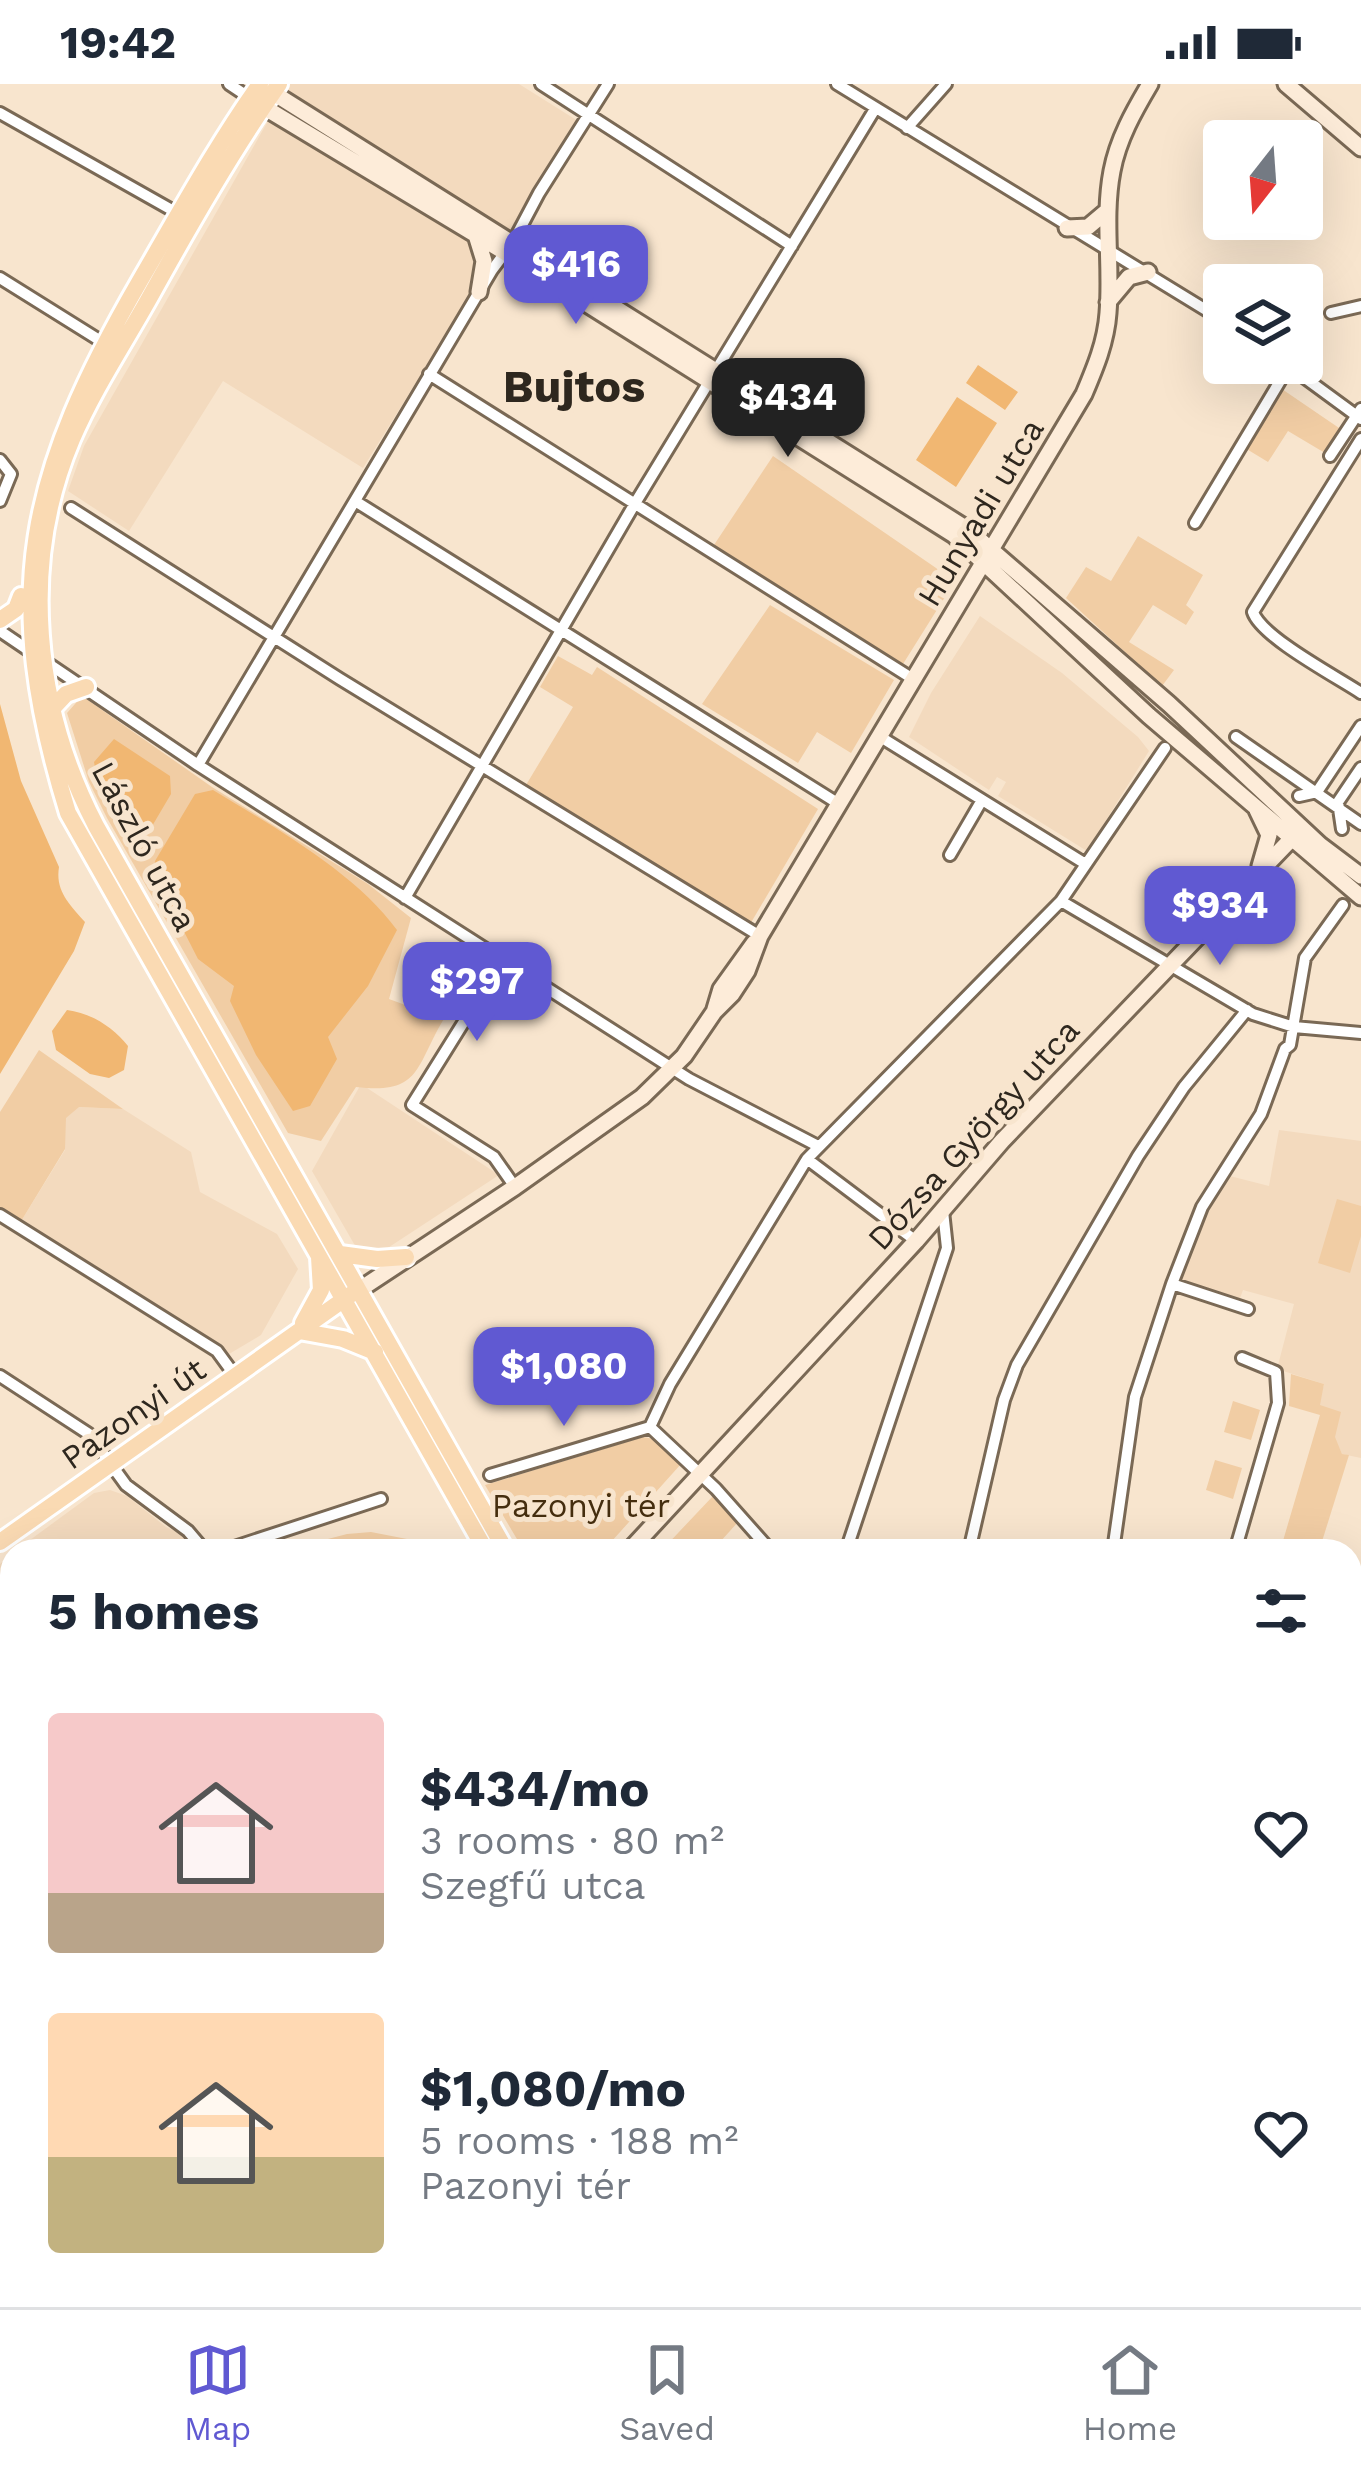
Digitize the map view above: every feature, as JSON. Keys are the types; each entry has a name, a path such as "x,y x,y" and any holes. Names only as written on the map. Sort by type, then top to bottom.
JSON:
{"main road":[{"name":"László utca","path":"98,848 68,813 44,748 25,648 25,545 40,482 68,411 179,214 263,90"},
{"name":"László utca","path":"263,90 73,438 50,513 39,579 44,661 51,710 98,848 340,1254 352,1294"},
{"path":"0,620 16,609 22,595"},
{"path":"51,710 66,694 86,687"},
{"name":"László utca","path":"119,884 226,1096 318,1250 352,1294"},
{"path":"318,1250 321,1290 298,1332 343,1339 375,1352"},
{"path":"340,1254 406,1257"},
{"path":"352,1294 375,1352 479,1539"},
{"path":"352,1294 499,1539"},
{"name":"Hunyadi utca","path":"298,1332 352,1294"},
{"name":"Pazonyi út","path":"4,1539 298,1332"}],"street":[{"path":"229,84 263,90 988,556 1298,832 1361,897"},
{"path":"541,84 792,246"},
{"path":"198,765 429,374 608,84"},
{"path":"837,84 1203,307"},
{"path":"907,128 946,84"},
{"name":"Hunyadi utca","path":"352,1294 642,1097 673,1068 747,971 760,936 1084,394 1102,347 1108,302 1107,211 1117,153 1150,84"},
{"path":"1286,84 1361,148"},
{"path":"263,90 476,235 510,248"},
{"path":"405,898 711,375 875,109"},
{"path":"0,113 179,214"},
{"path":"1067,228 1088,227 1107,211"},
{"path":"476,235 484,261 479,292"},
{"path":"1108,302 1124,280 1148,272"},
{"path":"0,278 104,343"},
{"path":"1331,313 1361,310"},
{"path":"429,374 913,680"},
{"path":"1196,523 1276,384"},
{"path":"1315,384 1359,414 1330,456"},
{"path":"1361,439 1256,603 1256,621 1361,693"},
{"path":"0,501 11,480 4,462"},
{"path":"355,501 839,804"},
{"path":"71,508 760,936"},
{"path":"988,556 1149,716 1253,802 1361,876"},
{"path":"0,631 198,765 673,1068 818,1146"},
{"path":"1299,796 1317,792 1361,725"},
{"path":"879,736 1084,863"},
{"path":"1236,737 1361,824"},
{"path":"490,1475 650,1427 670,1384 807,1160 1061,901 1165,748"},
{"path":"1342,829 1338,802 1361,768"},
{"path":"950,855 982,800"},
{"path":"1253,802 1269,835 1260,868"},
{"name":"Dózsa György utca","path":"700,1473 1002,1142 1298,832"},
{"path":"1061,901 1246,1010 1294,1027 1361,1033"},
{"path":"1115,1539 1135,1397 1172,1283 1202,1207 1261,1114 1294,1027 1305,958 1343,905"},
{"path":"503,959 412,1105 494,1157 515,1187"},
{"path":"972,1539 1004,1400 1017,1365 1138,1156 1184,1087 1246,1010"},
{"path":"807,1160 916,1241"},
{"path":"850,1539 947,1248 943,1211"},
{"path":"0,1214 217,1351 236,1376"},
{"path":"1172,1283 1248,1309"},
{"path":"1238,1539 1277,1403 1278,1382 1276,1372 1268,1366 1242,1358"},
{"path":"0,1376 88,1434 126,1485 195,1539"},
{"path":"650,1427 700,1473 757,1539"},
{"path":"640,1539 700,1473"},
{"path":"259,1539 381,1499"}],"shaded area":[{"path":"289,84 519,84 578,121 363,468 223,381 129,531 68,491 84,446"},
{"path":"978,365 1018,392 1005,410 966,383"},
{"path":"957,397 997,423 956,487 916,460"},
{"path":"980,616 1062,673 1149,751 1087,851 998,796 1006,782 997,777 989,790 909,737"},
{"path":"0,704 21,781 59,867 62,890 85,922 74,951 0,1074"},
{"path":"114,739 170,776 171,794 148,833 126,836 97,779 94,762"},
{"path":"213,790 337,870 397,930 368,986 328,1037 337,1059 310,1106 293,1111 256,1055 230,1001 234,986 198,959 154,873 155,861 195,794"},
{"path":"67,1010 93,1018 122,1039 128,1046 124,1070 109,1078 90,1074 56,1050 52,1031"},
{"path":"361,1084 499,1175 380,1253 357,1249 312,1171"},
{"path":"78,1107 123,1109 191,1152 200,1192 277,1234 298,1269 261,1335 229,1354 20,1223 65,1150 65,1118"},
{"path":"1279,1130 1361,1141 1361,1458 1342,1454 1319,1405 1324,1384 1277,1369 1294,1304 1243,1290 1239,1301 1174,1281 1222,1174 1269,1186"},
{"path":"110,1490 127,1496 189,1539 31,1539 94,1493"}],"green space":[{"path":"1276,385 1342,430 1330,456 1288,431 1268,462 1240,445"},
{"path":"773,456 955,581 903,664 714,545"},
{"path":"1138,536 1203,575 1186,605 1194,612 1186,625 1153,605 1129,642 1174,670 1162,686 1066,598 1086,567 1111,581"},
{"path":"770,605 894,680 851,753 817,732 798,763 702,704"},
{"path":"558,656 592,675 597,667 818,809 749,926 526,785 573,707 540,687"},
{"path":"82,696 212,787 368,884 411,918 389,999 408,1006 413,998 445,1017 414,1073 394,1086 356,1087 321,1141 288,1133 107,818 89,782 67,713"},
{"path":"39,1050 123,1109 79,1107 66,1118 65,1149 20,1223 0,1210 0,1112"},
{"path":"1337,1199 1361,1206 1361,1236 1350,1273 1318,1263"},
{"path":"1291,1374 1324,1384 1320,1405 1341,1412 1335,1437 1342,1454 1349,1455 1323,1539 1284,1539 1320,1415 1289,1406"},
{"path":"1233,1401 1260,1410 1251,1440 1224,1432"},
{"name":"Pazonyi tér","path":"643,1437 654,1439 681,1464 614,1539 517,1539 485,1485"},
{"path":"1215,1460 1242,1468 1233,1499 1206,1490"},
{"path":"713,1496 738,1522 723,1539 672,1539"},
{"path":"371,1532 407,1539 328,1539"}],"district":[{"name":"Bujtos","path":"574,386"}]}
